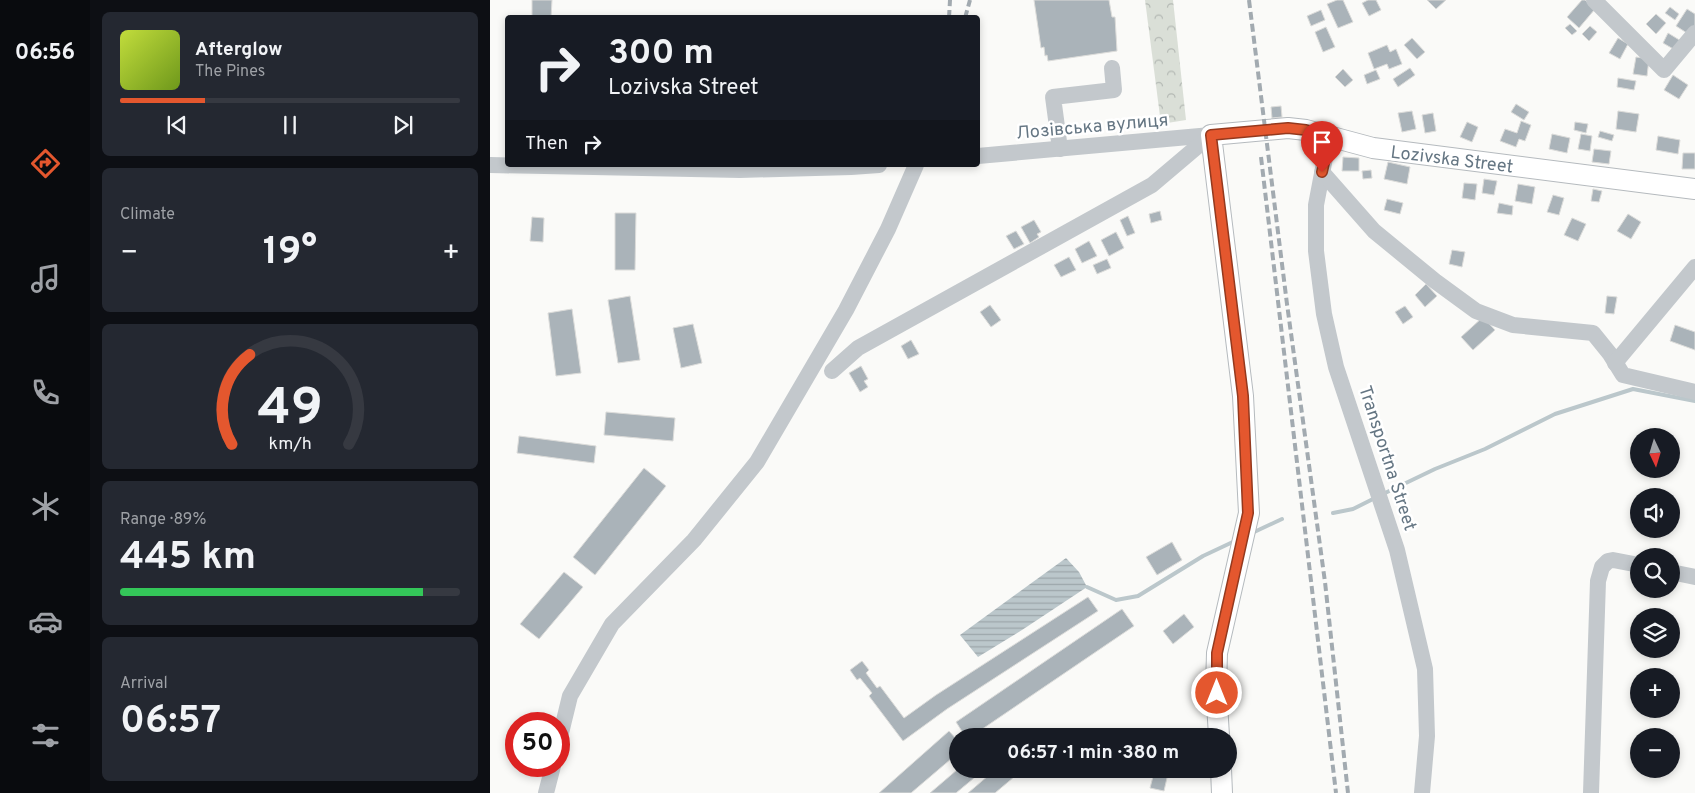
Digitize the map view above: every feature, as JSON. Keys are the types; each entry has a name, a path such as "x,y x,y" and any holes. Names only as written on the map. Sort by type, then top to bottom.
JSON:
{"main road":[{"name":"Lozivska Street","path":"1211,135 1288,128 1306,130 1373,148 1419,155 1695,189"},
{"path":"1211,135 1243,396 1248,513 1217,653 1216,687 1219,728"},
{"path":"1221,778 1222,793"}],"street":[{"path":"1594,0 1664,70 1695,33"},
{"path":"1060,149 1053,98 1114,90 1112,68"},
{"path":"832,371 858,348 1152,185 1211,135"},
{"name":"Лозівська вулиця","path":"980,156 1211,135"},
{"name":"Transportna Street","path":"1330,136 1316,205 1316,251 1324,314 1336,367 1397,550 1425,669 1427,736 1422,793"},
{"path":"490,166 505,166"},
{"path":"552,167 740,170 851,167"},
{"path":"566,712 570,696 612,624 694,540 757,462 846,310 888,229 915,167"},
{"path":"1322,172 1374,231 1435,281 1476,311 1514,325 1593,333 1610,354 1622,375 1695,392"},
{"path":"1615,363 1695,267"},
{"path":"1591,793 1598,581 1602,567 1608,561 1613,560 1630,563"},
{"path":"1680,574 1695,577"},
{"path":"546,793 550,777"}],"green space":[{"path":"1145,0 1173,0 1186,120 1161,124"}],"shaded area":[{"path":"1066,558 1079,572 1087,587 978,657 960,635"}],"building":[{"path":"532,0 552,0 551,15 532,15"},
{"path":"1034,0 1109,0 1112,17 1115,17 1117,51 1048,61 1047,55 1045,56 1044,47 1041,48"},
{"path":"1343,0 1353,22 1338,28 1327,4"},
{"path":"1368,0 1376,0 1381,10 1369,16 1362,3"},
{"path":"1427,0 1446,0 1436,9"},
{"path":"1582,0 1585,0 1595,9 1579,28 1567,17"},
{"path":"1670,7 1679,14 1675,20 1665,13"},
{"path":"1687,9 1695,14 1695,27 1690,35 1676,26"},
{"path":"1321,10 1325,20 1311,26 1307,16"},
{"path":"1656,14 1666,23 1656,34 1646,24"},
{"path":"1570,24 1577,31 1572,35 1565,28"},
{"path":"1590,26 1597,32 1589,41 1582,34"},
{"path":"1326,27 1335,47 1323,52 1315,32"},
{"path":"1668,33 1681,41 1675,50 1663,43"},
{"path":"1412,38 1425,52 1417,59 1404,45"},
{"path":"1618,38 1628,44 1620,59 1609,53"},
{"path":"1387,45 1390,52 1396,49 1402,64 1389,69 1387,64 1374,69 1368,53"},
{"path":"1636,57 1649,59 1647,76 1633,74"},
{"path":"1410,68 1415,75 1398,87 1393,79"},
{"path":"1343,69 1353,80 1345,87 1335,77"},
{"path":"1376,70 1380,79 1367,84 1364,75"},
{"path":"1673,75 1688,85 1679,99 1664,90"},
{"path":"1618,78 1636,81 1634,90 1617,87"},
{"path":"1516,104 1529,112 1524,120 1511,112"},
{"path":"1281,106 1282,117 1272,118 1271,107"},
{"path":"1412,111 1416,129 1402,132 1398,113"},
{"path":"1618,111 1639,114 1636,132 1616,129"},
{"path":"1433,113 1436,131 1425,133 1422,115"},
{"path":"1521,121 1531,125 1525,141 1519,139 1516,147 1500,141 1505,129 1517,133"},
{"path":"1467,122 1478,127 1472,142 1460,137"},
{"path":"1575,122 1588,124 1586,133 1574,130"},
{"path":"1600,131 1614,135 1612,141 1598,137"},
{"path":"1552,134 1570,138 1567,153 1549,149"},
{"path":"1581,134 1592,136 1590,151 1578,149"},
{"path":"1658,136 1680,140 1678,154 1656,150"},
{"path":"1594,149 1611,151 1609,164 1592,162"},
{"path":"1683,153 1695,153 1695,169 1682,169"},
{"path":"1343,157 1359,158 1359,171 1342,171"},
{"path":"1388,162 1410,167 1407,184 1384,179"},
{"path":"1371,170 1372,178 1363,179 1362,171"},
{"path":"1484,179 1497,181 1494,195 1482,193"},
{"path":"1464,183 1477,184 1475,200 1462,198"},
{"path":"1518,184 1535,187 1532,204 1515,201"},
{"path":"1593,189 1602,191 1599,202 1591,201"},
{"path":"1553,195 1564,198 1559,215 1547,212"},
{"path":"1387,199 1403,203 1400,214 1384,210"},
{"path":"1499,203 1513,206 1512,215 1497,213"},
{"path":"1160,211 1162,220 1151,223 1149,214"},
{"path":"615,213 636,213 635,270 615,270"},
{"path":"1628,214 1641,222 1631,239 1617,231"},
{"path":"1128,216 1135,233 1127,236 1120,220"},
{"path":"532,217 544,218 543,242 530,241"},
{"path":"1572,218 1586,224 1578,241 1564,235"},
{"path":"1034,220 1041,232 1037,234 1039,237 1030,243 1021,227"},
{"path":"1016,231 1024,244 1014,249 1006,236"},
{"path":"1116,232 1124,248 1109,256 1101,240"},
{"path":"1089,241 1097,256 1082,263 1075,249"},
{"path":"1452,250 1465,252 1462,267 1449,264"},
{"path":"1069,257 1076,270 1061,277 1054,265"},
{"path":"1107,259 1111,268 1097,274 1093,265"},
{"path":"1426,284 1437,296 1425,307 1415,295"},
{"path":"630,296 640,360 618,363 608,300"},
{"path":"1607,296 1617,297 1614,314 1605,313"},
{"path":"990,305 1001,320 991,327 980,312"},
{"path":"1405,306 1413,317 1403,324 1395,312"},
{"path":"572,309 581,373 556,376 548,313"},
{"path":"1483,317 1495,330 1473,350 1461,337"},
{"path":"693,324 702,363 681,368 673,328"},
{"path":"1675,325 1695,332 1695,350 1670,341"},
{"path":"911,340 919,354 908,359 901,346"},
{"path":"861,366 868,379 864,381 868,387 860,392 849,373"},
{"path":"606,412 675,418 673,441 604,435"},
{"path":"519,436 596,446 594,463 517,453"},
{"path":"644,468 666,486 595,575 573,557"},
{"path":"1172,542 1182,560 1157,575 1146,557"},
{"path":"564,572 583,587 539,639 520,624"},
{"path":"1088,597 1098,611 947,709 903,741 869,696 872,693 860,678 857,680 850,670 862,661 869,670 866,673 877,688 880,686 904,718 936,695"},
{"path":"1122,609 1134,626 984,728 960,728 956,722"},
{"path":"1184,614 1194,627 1173,644 1163,631"},
{"path":"949,731 949,761 911,793 879,793"},
{"path":"949,777 974,778 956,793 930,793"},
{"path":"986,778 1013,778 995,793 968,793"},
{"path":"1153,778 1167,778 1164,791 1150,788"}],"waterway":[{"path":"1383,494 1435,469 1485,449 1555,414 1633,389 1695,401"},
{"path":"1333,513 1353,509 1375,498"},
{"path":"1252,533 1282,519"},
{"path":"1087,587 1116,600 1138,596 1203,556 1237,540"}],"railway":[{"path":"949,15 950,0"},
{"path":"966,15 970,0"},
{"path":"1249,0 1287,304 1325,582 1348,793"},
{"path":"1261,157 1336,793"}],"route":[{"path":"1217,693 1217,653 1248,513 1243,396 1211,135 1288,128 1330,136 1322,172"}]}
